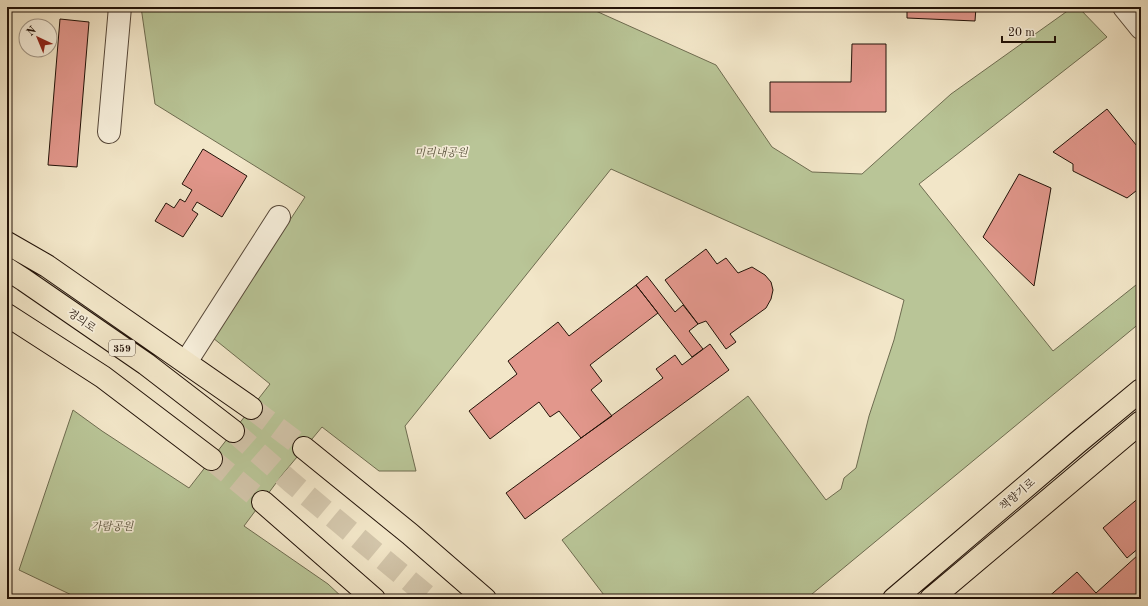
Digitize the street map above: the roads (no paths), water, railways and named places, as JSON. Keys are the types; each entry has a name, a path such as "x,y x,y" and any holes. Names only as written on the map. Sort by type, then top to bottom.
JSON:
{"main road":[{"path":"7,243 47,266 251,408"},
{"name":"경의로","path":"7,269 146,364 233,431"},
{"path":"7,315 103,377 210,459"},
{"name":"책향기로","path":"894,599 1141,390"},
{"path":"931,599 1141,422"},
{"path":"304,448 410,534 485,599"},
{"path":"263,502 374,599"}],"street":[{"path":"109,132 120,7"},
{"path":"1124,7 1141,28"},
{"path":"186,362 279,217"}],"tunnel":[{"path":"251,408 304,448"},
{"path":"233,431 291,482 431,599"},
{"path":"211,459 263,502"}],"park label":[{"name":"미리내공원","path":"441,152"},
{"name":"가람공원","path":"112,526"}]}
